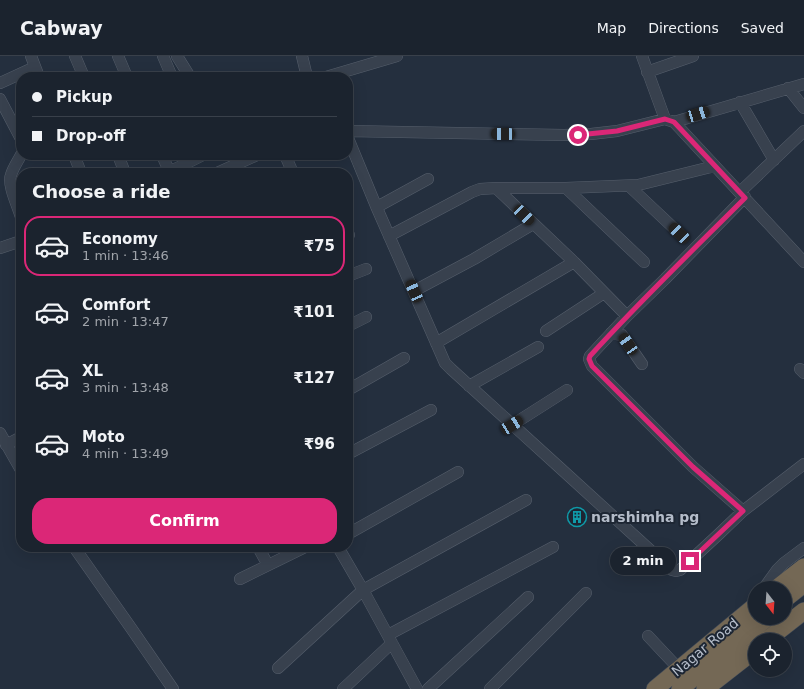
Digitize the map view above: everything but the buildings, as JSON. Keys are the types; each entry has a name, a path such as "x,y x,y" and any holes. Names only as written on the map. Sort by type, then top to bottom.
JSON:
{"highway":[{"path":"792,583 804,567"},
{"path":"792,590 804,584"},
{"path":"776,633 804,611"},
{"name":"Nagar Road","path":"655,689 748,612"},
{"path":"680,689 758,625"},
{"path":"705,689 748,655"}],"street":[{"path":"31,56 37,72"},
{"path":"75,56 82,72"},
{"path":"118,56 125,72"},
{"path":"163,56 170,72"},
{"path":"177,56 187,72"},
{"path":"302,56 306,72"},
{"path":"343,72 397,56"},
{"path":"642,56 647,72 670,120 804,262"},
{"path":"647,72 693,56"},
{"path":"0,83 16,78"},
{"path":"353,131 564,136 591,134 617,131 670,120 804,84"},
{"path":"788,88 804,108"},
{"path":"0,99 16,129"},
{"path":"740,102 774,160"},
{"path":"743,511 693,467 592,366 589,359 611,333 664,279 774,160 804,131"},
{"path":"353,150 445,363 672,570 680,570 743,511 804,464"},
{"path":"16,201 10,179 18,160"},
{"path":"177,168 193,160"},
{"path":"225,168 237,160"},
{"path":"389,236 480,189 629,186 715,166"},
{"path":"377,207 428,179"},
{"path":"629,186 679,233"},
{"path":"496,188 574,262 627,316"},
{"path":"566,188 644,262"},
{"path":"414,291 474,259 533,224"},
{"path":"0,248 16,243"},
{"path":"436,343 574,262"},
{"path":"353,274 366,269"},
{"path":"546,331 604,293"},
{"path":"353,324 366,317"},
{"path":"611,333 622,334 642,364"},
{"path":"469,386 538,347"},
{"path":"353,387 404,358"},
{"path":"512,425 567,390"},
{"path":"353,451 431,410"},
{"path":"0,434 16,460"},
{"path":"6,444 16,439"},
{"path":"353,531 458,472"},
{"path":"278,668 364,590 526,500"},
{"path":"343,689 390,639 553,547"},
{"path":"769,581 784,563 804,548"},
{"path":"78,552 173,689"},
{"path":"261,552 268,565"},
{"path":"240,579 295,552"},
{"path":"341,552 364,590 417,689"},
{"path":"490,689 586,593"},
{"path":"428,689 528,597"},
{"path":"648,636 679,669"}],"place":[{"name":"narshimha pg","path":"577,517"}],"route":[{"path":"578,135 617,131 665,119 674,122 745,198 627,316 590,356 589,359 592,366 693,467 743,511 690,561"}]}
